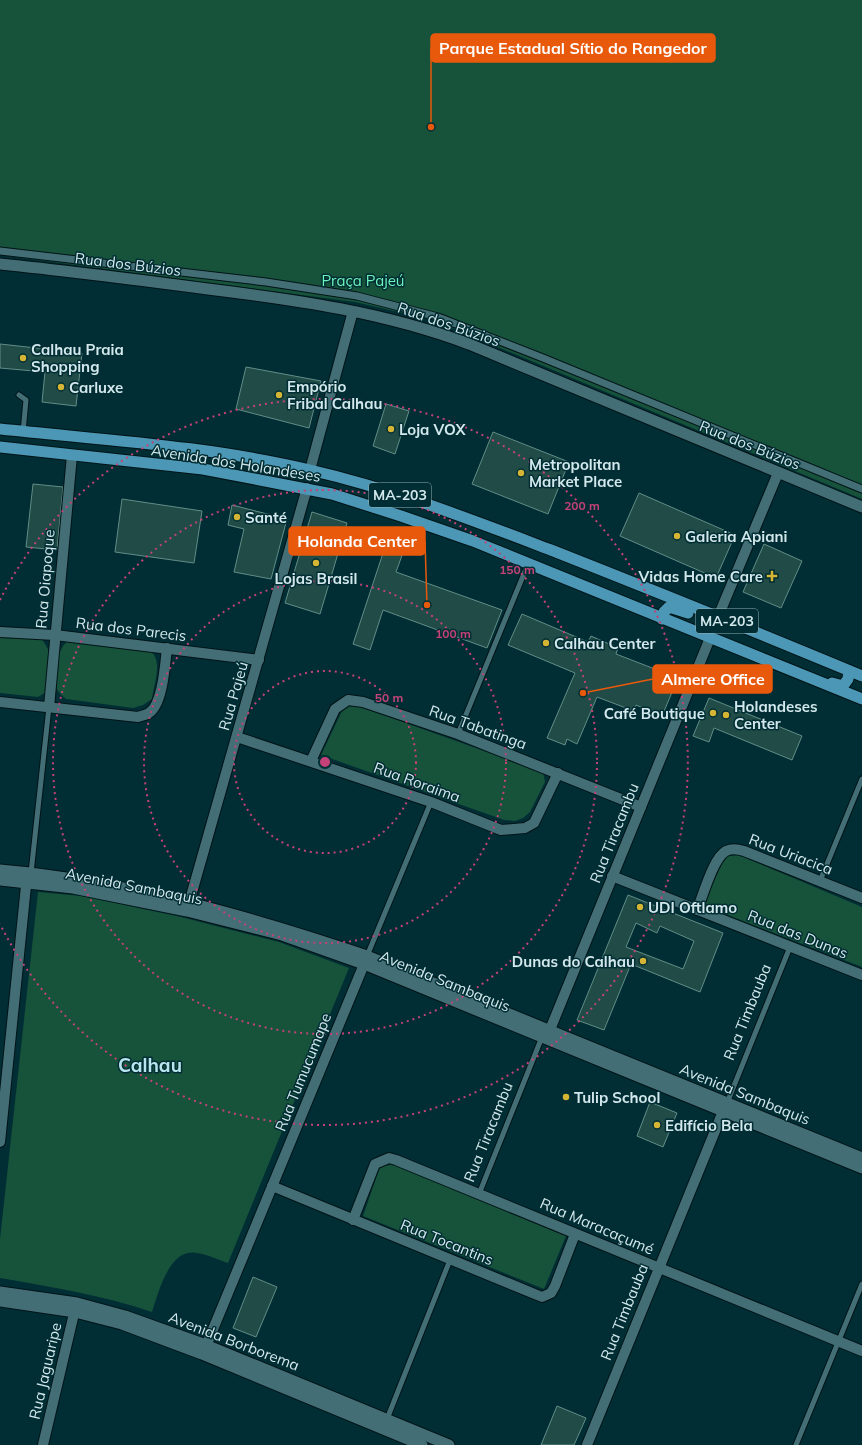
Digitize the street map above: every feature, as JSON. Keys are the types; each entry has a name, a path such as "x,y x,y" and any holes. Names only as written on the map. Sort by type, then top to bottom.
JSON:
{"main road":[{"name":"Rua dos Búzios","path":"0,264 255,295 388,318 439,333 862,507"},
{"name":"Avenida dos Holandeses","path":"0,429 181,448 260,459 310,470 414,500 460,516 718,617 862,676"},
{"name":"Avenida dos Holandeses","path":"0,447 203,469 332,494 401,516 473,542 862,699"},
{"path":"662,618 665,610 669,607 743,634 758,633"},
{"path":"770,662 786,664 839,686 846,683 849,671"},
{"name":"Avenida Sambaquis","path":"0,870 28,876 72,878 188,907 288,929 725,1107 862,1158"},
{"name":"Avenida Sambaquis","path":"0,880 28,876"},
{"name":"Avenida Sambaquis","path":"725,1107 862,1168"},
{"name":"Avenida Borborema","path":"0,1292 125,1316 204,1349 422,1445"},
{"name":"Avenida Borborema","path":"0,1301 76,1307"},
{"name":"Avenida Borborema","path":"204,1349 387,1419 449,1445"}],"street":[{"path":"0,251 266,282 357,296 438,317 543,358 862,489"},
{"path":"310,470 353,311"},
{"name":"Rua Oiapoque","path":"49,707 72,455"},
{"path":"718,617 778,473"},
{"name":"Rua Pajeú","path":"188,907 307,488"},
{"name":"Rua dos Parecis","path":"0,632 55,635 259,660"},
{"name":"Rua Tiracambu","path":"546,1035 710,638"},
{"path":"0,702 138,717 149,714 156,707 160,695 167,648"},
{"name":"Rua Tabatinga","path":"311,761 330,716 335,709 348,700 363,702 458,734 641,807"},
{"name":"Rua Roraima","path":"237,736 431,802 501,830 525,828 534,823 558,773"},
{"name":"Rua Uriacica","path":"697,910 717,861 726,851 733,848 744,850 862,898"},
{"path":"0,1142 5,1051 28,876"},
{"name":"Rua das Dunas","path":"612,876 862,975"},
{"name":"Rua Tumucumape","path":"204,1349 366,960"},
{"name":"Rua Timbauba","path":"587,1445 725,1107"},
{"name":"Rua Maracaçumé","path":"353,1220 375,1164 389,1158 862,1351"},
{"name":"Rua Tocantins","path":"272,1186 542,1297 546,1296 554,1286 575,1234"},
{"name":"Rua Jaguaripe","path":"43,1445 76,1307"}],"lane":[{"path":"18,395 26,400 23,432"},
{"path":"458,734 528,564"},
{"path":"28,876 49,707"},
{"path":"820,881 862,779"},
{"name":"Rua Tumucumape","path":"366,960 431,802"},
{"name":"Rua Timbauba","path":"725,1107 790,947"},
{"name":"Rua Tiracambu","path":"479,1194 546,1035"},
{"path":"387,1419 450,1260"},
{"path":"796,1445 862,1284"}],"green space":[{"name":"Praça Pajeú","path":"0,0 862,0 862,499 433,320 355,302 0,255"},
{"path":"0,638 42,639 49,651 46,692 38,697 0,693"},
{"path":"68,641 149,650 154,654 157,666 152,699 143,705 133,708 66,699 57,689 55,677 61,650"},
{"path":"349,706 361,707 543,772 545,782 530,812 523,818 515,821 504,820 321,755 342,711"},
{"path":"739,855 862,907 862,967 712,909 705,903 721,864 728,856"},
{"path":"38,892 82,896 181,917 279,942 349,968 228,1263 196,1253 187,1253 179,1258 172,1265 161,1284 152,1312 95,1296 0,1278 0,1239"},
{"path":"394,1164 566,1236 544,1289 363,1216 380,1167"}],"building":[{"name":"Carluxe","path":"0,344 82,353 76,406 42,402 45,372 0,368"},
{"name":"Empório Fribal Calhau","path":"246,367 321,381 309,428 236,409"},
{"name":"Loja VOX","path":"386,404 409,411 395,454 373,446"},
{"name":"Metropolitan Market Place","path":"493,432 569,462 548,514 472,484"},
{"path":"33,484 63,487 57,550 26,547"},
{"name":"Galeria Apiani","path":"639,493 735,535 716,578 620,536"},
{"path":"122,499 202,511 194,563 115,552"},
{"path":"232,505 287,519 271,579 234,572 244,529 228,525"},
{"name":"Lojas Brasil","path":"312,512 347,523 320,614 285,603"},
{"path":"387,541 405,547 396,572 502,610 487,648 383,610 370,650 353,644"},
{"name":"Vidas Home Care","path":"764,544 802,561 781,608 743,592"},
{"path":"522,614 588,642 591,636 618,648 616,654 678,678 662,716 636,705 634,711 597,697 577,744 567,739 565,745 547,738 575,673 508,645"},
{"name":"Holandeses Center","path":"709,698 802,736 792,760 714,728 709,742 693,736"},
{"path":"628,895 723,933 700,992 631,964 604,1030 577,1020","holes":["636,923 657,933 660,926 694,941 683,969 626,947"]},
{"name":"Edifício Bela","path":"650,1102 677,1113 663,1147 637,1136"},
{"path":"253,1277 277,1287 256,1337 233,1328"},
{"path":"557,1406 586,1418 574,1445 541,1445"}],"place":[{"name":"Parque Estadual Sítio do Rangedor","path":"431,127"},
{"name":"Calhau Praia Shopping","path":"23,358"},
{"name":"Carluxe","path":"61,387"},
{"name":"Empório Fribal Calhau","path":"279,395"},
{"name":"Loja VOX","path":"391,429"},
{"name":"Metropolitan Market Place","path":"521,473"},
{"name":"Santé","path":"237,517"},
{"name":"Galeria Apiani","path":"677,536"},
{"name":"Lojas Brasil","path":"316,563"},
{"name":"Vidas Home Care","path":"772,576"},
{"name":"Holanda Center","path":"427,605"},
{"name":"Calhau Center","path":"546,643"},
{"name":"Almere Office","path":"583,693"},
{"name":"Café Boutique","path":"713,713"},
{"name":"Holandeses Center","path":"726,715"},
{"name":"UDI Oftlamo","path":"640,907"},
{"name":"Dunas do Calhau","path":"643,961"},
{"name":"Tulip School","path":"566,1097"},
{"name":"Edifício Bela","path":"657,1125"}],"district":[{"name":"Calhau","path":"150,1065"}]}
